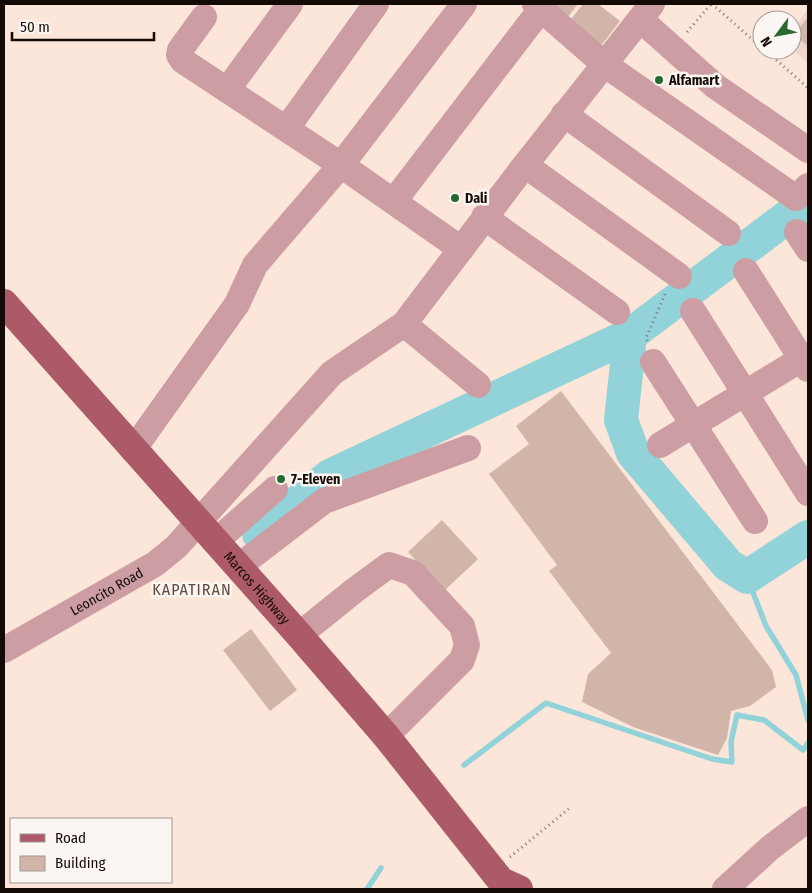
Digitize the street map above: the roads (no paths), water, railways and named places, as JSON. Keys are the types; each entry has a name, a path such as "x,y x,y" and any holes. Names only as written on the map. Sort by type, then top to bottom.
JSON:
{"main road":[{"name":"Marcos Highway","path":"4,303 299,635 386,736 503,883"}],"street":[{"path":"227,90 290,4"},
{"path":"287,128 376,4"},
{"path":"134,450 237,304 255,264 341,165 464,4"},
{"path":"394,201 538,6 604,64 802,192"},
{"path":"207,532 332,373 404,324 484,217 646,12 673,48 715,86 808,150"},
{"path":"204,17 182,47 179,56 394,201 461,249"},
{"path":"564,114 728,233"},
{"path":"525,165 672,285"},
{"path":"484,217 617,312"},
{"path":"660,445 744,394 806,361 746,271"},
{"path":"693,312 808,493"},
{"path":"404,324 478,385"},
{"path":"649,350 693,425 755,520"},
{"path":"238,567 324,501 468,448"},
{"path":"207,532 274,489"},
{"name":"Leoncito Road","path":"4,650 155,564 176,547 207,532"},
{"path":"299,635 389,565 414,573 462,626 467,645 462,660 386,736"},
{"path":"725,889 770,848 808,819"}],"waterway":[{"path":"808,199 794,212 630,335 621,420 633,453 728,565 747,577 808,537"},
{"path":"259,534 330,476 630,335"},
{"path":"747,577 766,626 796,675 808,720"},
{"path":"464,765 546,703 712,759 732,762 731,742 737,715 764,720 803,750 808,743"},
{"path":"367,889 381,868"}],"place":[{"name":"Alfamart","path":"659,80"},
{"name":"Dali","path":"455,198"},
{"name":"7-Eleven","path":"281,479"}],"district":[{"name":"KAPATIRAN","path":"192,589"}]}
